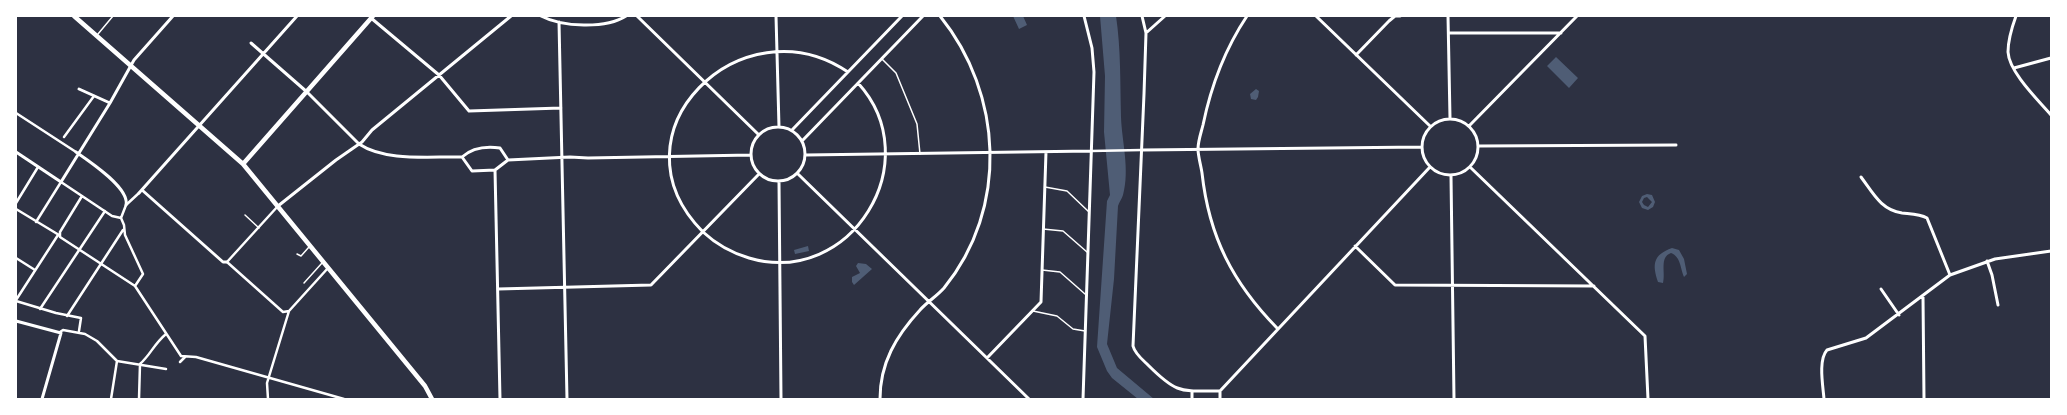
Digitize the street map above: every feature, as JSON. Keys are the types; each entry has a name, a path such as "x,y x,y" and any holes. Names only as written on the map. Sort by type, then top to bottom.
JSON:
{"main road":[{"path":"74,16 243,164 425,386 432,399"},
{"path":"243,164 372,17"}],"street":[{"path":"36,222 110,103 134,60 172,16"},
{"path":"120,218 126,205 142,190 297,16"},
{"path":"227,262 278,206 336,160 359,144 372,130 511,16"},
{"path":"541,16 560,22 577,24 611,23 626,16"},
{"path":"637,16 759,136"},
{"path":"776,16 779,127"},
{"path":"792,130 902,16"},
{"path":"802,141 923,16"},
{"path":"880,399 882,380 892,347 904,327 944,287 959,266 979,225 985,200 992,152 989,127 977,78 969,61 940,16"},
{"path":"1083,399 1094,59 1084,16"},
{"path":"1142,16 1146,33 1133,346 1137,354 1168,384 1176,389 1192,391 1220,391"},
{"path":"1146,33 1165,16"},
{"path":"1248,16 1228,49 1216,76 1206,108 1198,151 1209,214 1221,251 1239,284 1256,306 1277,328"},
{"path":"1316,16 1430,126"},
{"path":"1356,55 1393,18 1400,16"},
{"path":"1448,16 1450,118"},
{"path":"1469,126 1577,16"},
{"path":"2016,16 2008,44 2008,54 2014,68 2051,115"},
{"path":"372,17 439,75 469,111 561,108"},
{"path":"560,22 567,399"},
{"path":"1449,33 1561,33"},
{"path":"251,43 307,92 359,144 370,151 383,155 462,157 468,152 492,147 500,148 508,160"},
{"path":"771,46 783,46"},
{"path":"802,49 815,53"},
{"path":"822,55 848,72"},
{"path":"2014,68 2051,58"},
{"path":"697,82 705,74"},
{"path":"683,101 673,129 670,156 672,176 677,193 692,218 704,232 717,243 740,255 755,259 780,262 802,259 824,252 836,245 855,229 872,207 880,188 885,169 885,138 877,110 869,96 858,83"},
{"path":"79,89 110,103"},
{"path":"64,137 94,96"},
{"path":"16,113 96,165 110,177 126,199 126,205"},
{"path":"1450,118 1462,121 1469,126 1475,133 1479,146 1477,157 1470,167 1460,174 1451,176 1439,173 1430,167 1424,158 1422,148 1423,136 1430,126 1450,118"},
{"path":"779,127 792,130 802,141 806,155 798,174 792,178 779,182 766,178 754,167 751,155 753,144 766,130 779,127"},
{"path":"1479,146 1676,145"},
{"path":"806,155 1422,148"},
{"path":"16,152 105,211 120,218 124,225 124,235 143,274 135,286"},
{"path":"987,358 1041,301 1046,152"},
{"path":"462,157 472,171 495,170 508,160 562,157 588,158 751,155"},
{"path":"16,203 38,167"},
{"path":"1220,399 1220,391 1277,328 1430,167"},
{"path":"1470,167 1645,336 1648,399"},
{"path":"495,170 500,399"},
{"path":"498,288 565,288 651,285 760,174"},
{"path":"798,174 1029,399"},
{"path":"1451,176 1454,399"},
{"path":"1861,177 1884,207 1896,212 1927,218 1950,275"},
{"path":"779,182 781,399"},
{"path":"142,190 223,262 227,262 283,312 289,311"},
{"path":"78,331 81,318 40,309 16,300 59,235 82,196"},
{"path":"16,209 59,235 135,286 179,354 186,357 196,357 344,399"},
{"path":"40,309 105,211"},
{"path":"67,316 124,229"},
{"path":"1355,246 1395,285 1594,286"},
{"path":"1824,399 1822,368 1826,352 1866,338 1923,297 1950,275 1986,261 2051,251"},
{"path":"16,258 35,270"},
{"path":"1986,261 1992,275 1998,305"},
{"path":"268,399 269,377 289,311 328,268"},
{"path":"1880,289 1899,314"},
{"path":"1923,297 1924,399"},
{"path":"16,321 60,332 63,330 78,331 97,341 117,361 166,369"},
{"path":"42,399 60,339 60,332"},
{"path":"140,364 149,357 155,344 166,334"},
{"path":"180,362 186,357"},
{"path":"111,399 117,361"},
{"path":"139,399 140,364"},
{"path":"1192,391 1192,399"}],"lane":[{"path":"96,36 113,16"},
{"path":"882,59 896,73 917,124 920,154"},
{"path":"1045,187 1067,190 1089,212"},
{"path":"245,215 259,228"},
{"path":"1043,229 1063,231 1088,254"},
{"path":"297,254 302,255 310,246"},
{"path":"304,283 323,262"},
{"path":"1042,270 1060,272 1087,295"},
{"path":"1033,311 1057,316 1073,329 1086,331"}],"water":[{"path":"1013,16 1023,16 1027,25 1019,29"},
{"path":"1100,16 1116,16 1120,53 1121,117 1126,166 1123,196 1118,206 1114,279 1107,344 1117,368 1154,399 1138,399 1112,378 1107,371 1097,347 1107,201 1110,195 1104,132 1105,76"},
{"path":"1556,57 1578,78 1569,88 1547,66"},
{"path":"1256,89 1259,91 1258,97 1256,100 1251,99 1250,94"},
{"path":"1647,194 1652,195 1655,202 1653,207 1648,210 1642,208 1639,202 1642,196","holes":["1647,197 1652,202 1648,207 1642,202 1644,198"]},
{"path":"808,246 809,251 795,254 794,250"},
{"path":"1672,248 1679,250 1684,259 1687,274 1684,277 1677,257 1671,253 1665,258 1663,283 1658,282 1655,270 1656,261 1661,254"},
{"path":"858,263 866,264 872,269 854,285 852,282 852,277 860,273 856,266"}]}
